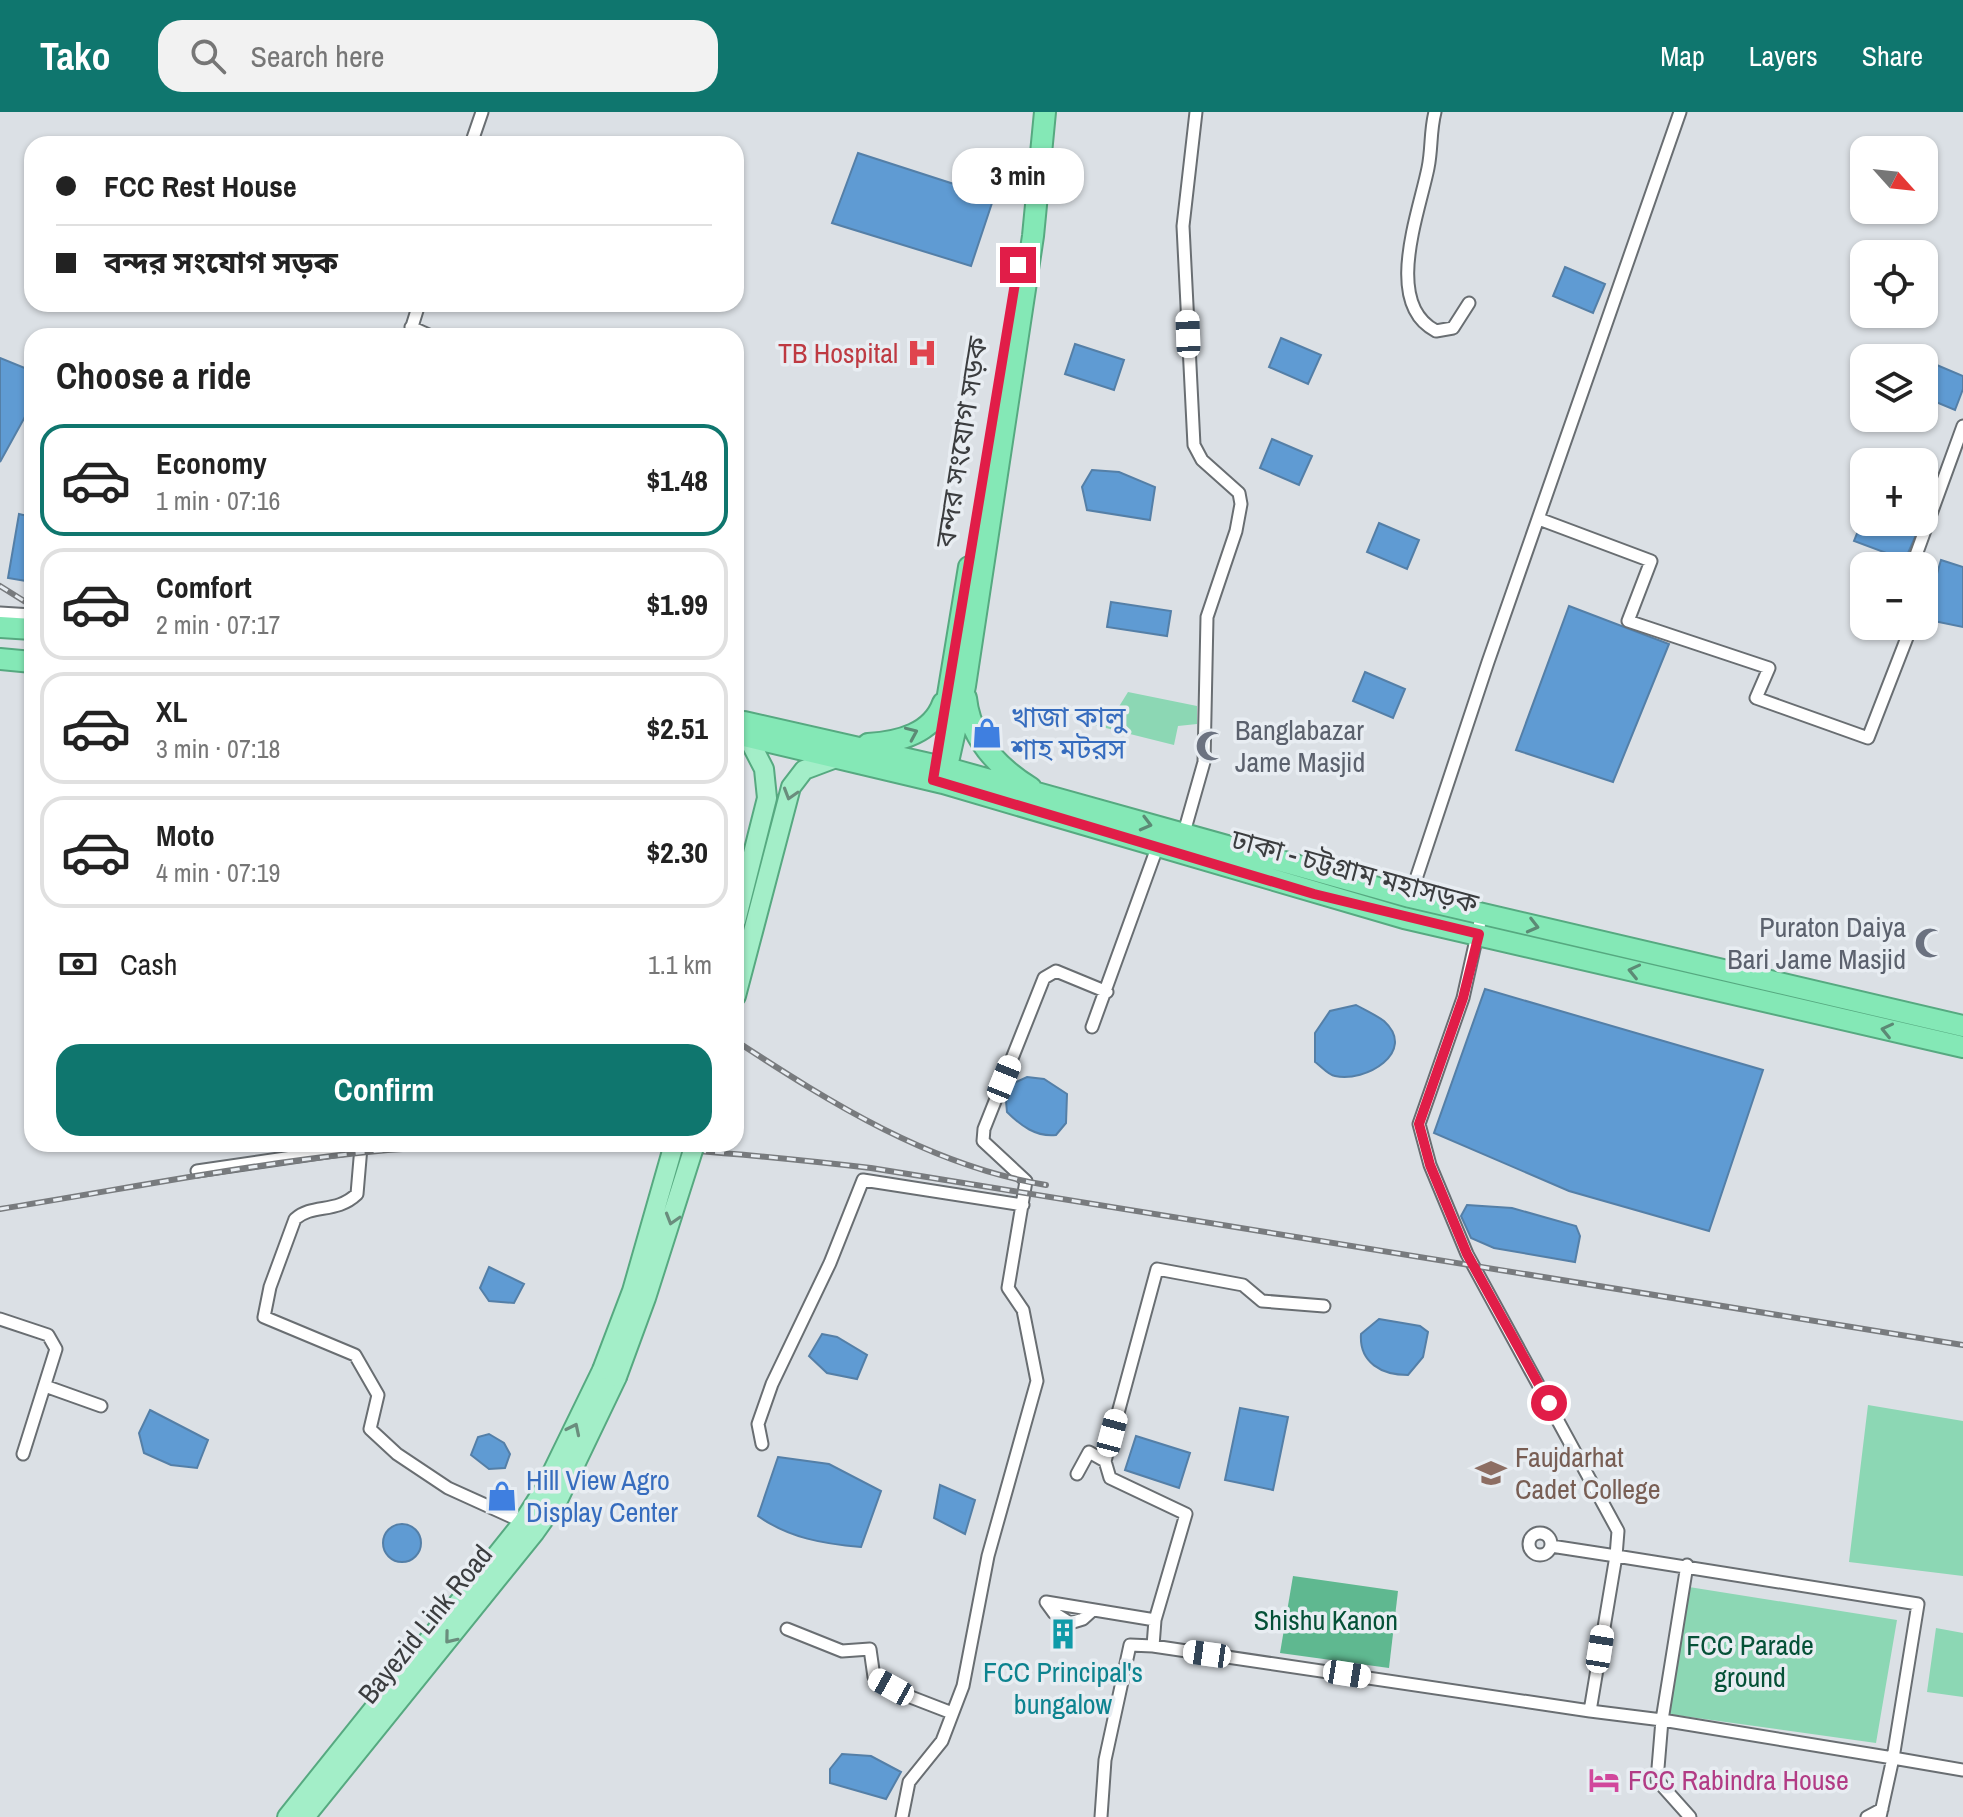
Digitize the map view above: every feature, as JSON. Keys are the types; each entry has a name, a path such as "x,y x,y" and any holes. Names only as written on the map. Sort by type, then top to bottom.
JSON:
{"highway":[{"name":"বন্দর সংযোগ সড়ক","path":"958,685 1023,235 1035,112"},
{"name":"বন্দর সংযোগ সড়ক","path":"940,774 958,685 1033,236 1045,112"},
{"path":"0,627 24,628"},
{"path":"0,659 24,661"},
{"path":"842,752 888,742 933,723 958,685"},
{"path":"958,685 968,716 983,746 1019,781 1048,799"},
{"name":"ঢাকা - চট্টগ্রাম মহাসড়ক","path":"744,731 1048,799 1410,897 1481,924 1963,1047"},
{"name":"ঢাকা - চট্টগ্রাম মহাসড়ক","path":"940,774 1314,894 1481,924 1963,1025"}],"main road":[{"path":"744,736 762,761 767,798 744,893"},
{"path":"744,966 796,778 804,770 842,752"},
{"name":"Bayezid Link Road","path":"287,1817 523,1522 544,1489 610,1374 672,1152"},
{"name":"Bayezid Link Road","path":"305,1817 535,1532 559,1498 610,1374 692,1152"}],"street":[{"path":"474,136 482,112"},
{"path":"1183,836 1204,762 1207,617 1236,531 1241,504 1239,493 1202,460 1193,433 1183,226 1196,112"},
{"path":"1435,112 1429,167 1417,208 1406,286 1414,310 1436,331 1453,328 1469,303"},
{"path":"1410,897 1680,112"},
{"path":"1917,552 1963,426"},
{"path":"1539,519 1651,561 1628,621 1769,668 1756,698 1868,738 1906,640"},
{"path":"0,613 24,614"},
{"path":"1092,1027 1158,845"},
{"path":"1481,924 1463,998 1419,1124 1430,1165 1467,1254 1618,1531 1590,1711"},
{"path":"902,1817 909,1782 942,1741 963,1686 988,1556 1037,1381 1023,1310 1008,1288 1026,1181 983,1141 989,1115 1044,978 1056,971 1107,992"},
{"path":"197,1171 327,1152"},
{"path":"361,1152 357,1194 335,1208 303,1211 295,1219 270,1287 264,1317 355,1355 378,1395 370,1429 397,1454 448,1488 523,1522"},
{"path":"762,1444 758,1424 772,1384 830,1263 863,1180 1023,1205"},
{"path":"1153,1646 1155,1620 1186,1514 1110,1478 1105,1461 1157,1269 1243,1285 1262,1301 1324,1306"},
{"path":"0,1319 48,1335 56,1349 23,1454"},
{"path":"45,1386 101,1406"},
{"path":"1077,1474 1086,1449 1105,1461"},
{"path":"1551,1546 1687,1565 1918,1604 1881,1813 1867,1817"},
{"path":"1687,1565 1662,1720 1657,1780 1690,1817"},
{"path":"1093,1610 1155,1620"},
{"path":"787,1629 842,1651 870,1649 874,1677 908,1696 952,1713"},
{"path":"1101,1817 1105,1760 1130,1645 1662,1720 1963,1770"}],"green space":[{"path":"1128,692 1197,706 1197,724 1178,726 1174,745 1090,724 1096,709 1115,713"},
{"path":"1868,1405 1963,1421 1963,1576 1849,1562"},
{"name":"Shishu Kanon","path":"1293,1576 1398,1591 1389,1668 1280,1653"},
{"name":"FCC Parade ground","path":"1689,1587 1897,1620 1876,1743 1668,1714"},
{"path":"1936,1628 1963,1633 1963,1697 1927,1692"}],"water":[{"path":"858,153 994,197 971,266 832,223"},
{"path":"1565,267 1605,284 1593,313 1553,296"},
{"path":"1281,338 1321,355 1308,384 1269,367"},
{"path":"1075,344 1124,360 1114,390 1065,374"},
{"path":"0,358 24,368 24,418 0,462"},
{"path":"1938,366 1963,376 1963,389 1955,410 1938,403"},
{"path":"1272,439 1312,456 1299,485 1260,468"},
{"path":"1092,470 1119,472 1155,487 1150,520 1087,510 1082,487"},
{"path":"19,514 24,515 24,581 8,578"},
{"path":"1379,523 1419,540 1407,569 1367,552"},
{"path":"1856,536 1916,536 1908,552 1884,552 1854,541"},
{"path":"1941,560 1963,567 1963,627 1938,622 1938,570"},
{"path":"1111,602 1171,611 1167,636 1107,627"},
{"path":"1569,606 1669,644 1613,782 1516,750"},
{"path":"1365,672 1405,689 1393,718 1353,701"},
{"path":"1485,989 1763,1070 1709,1231 1569,1191 1434,1133"},
{"path":"1356,1005 1384,1021 1393,1033 1395,1044 1384,1063 1373,1070 1347,1077 1332,1075 1315,1062 1315,1033 1330,1011"},
{"path":"1027,1077 1044,1079 1067,1094 1066,1123 1056,1135 1029,1130 1007,1112 1006,1101 1014,1083"},
{"path":"1467,1205 1512,1208 1576,1226 1580,1236 1575,1262 1494,1248 1471,1238 1461,1216"},
{"path":"489,1267 524,1284 514,1303 489,1301 480,1288"},
{"path":"1379,1319 1420,1326 1428,1332 1423,1357 1408,1375 1381,1370 1364,1353 1361,1334"},
{"path":"822,1334 837,1337 867,1355 857,1379 827,1373 809,1356"},
{"path":"1240,1408 1288,1417 1273,1490 1225,1480"},
{"path":"150,1410 208,1440 197,1468 171,1465 144,1453 139,1433"},
{"path":"489,1434 504,1443 510,1454 505,1468 489,1469 471,1455 478,1437"},
{"path":"1136,1436 1190,1453 1179,1488 1125,1470"},
{"path":"778,1457 829,1464 881,1491 861,1547 807,1539 782,1530 758,1516"},
{"path":"940,1485 975,1500 965,1534 934,1518"},
{"path":"402,1524 415,1530 421,1543 415,1556 402,1562 389,1556 383,1543 389,1530"},
{"path":"842,1754 871,1756 901,1772 886,1799 830,1783 830,1769"}],"railway":[{"path":"0,586 24,601"},
{"path":"744,1046 846,1109 922,1147 1004,1176 1046,1185"},
{"path":"0,1209 223,1171 371,1152"},
{"path":"705,1152 871,1168 1963,1345"}],"place":[{"name":"TB Hospital","path":"922,353"},
{"name":"খাজা কালু শাহ মটরস","path":"987,733"},
{"name":"Banglabazar Jame Masjid","path":"1211,746"},
{"name":"Puraton Daiya Bari Jame Masjid","path":"1930,943"},
{"name":"Faujdarhat Cadet College","path":"1491,1473"},
{"name":"Hill View Agro Display Center","path":"502,1496"},
{"name":"FCC Principal's bungalow","path":"1063,1634"},
{"name":"FCC Rabindra House","path":"1604,1780"}],"route":[{"path":"1018,265 933,780 1314,894 1479,934 1463,998 1419,1124 1430,1165 1467,1254 1549,1403"}]}
